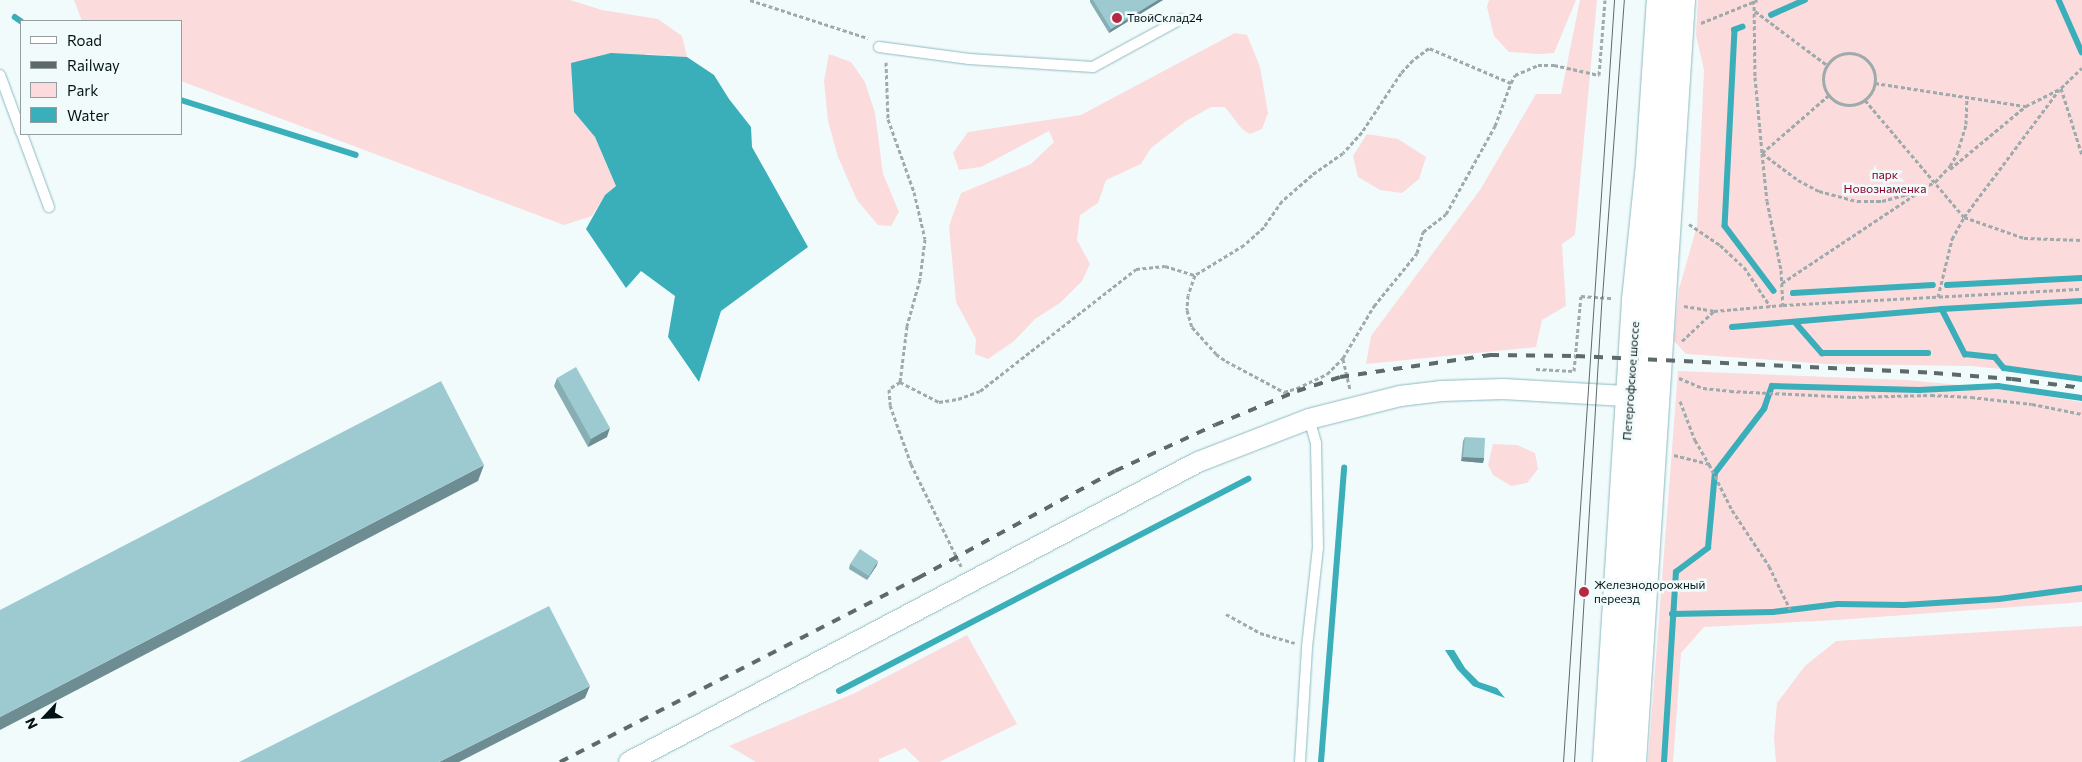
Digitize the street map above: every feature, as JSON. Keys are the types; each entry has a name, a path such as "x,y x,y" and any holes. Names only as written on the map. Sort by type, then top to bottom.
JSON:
{"main road":[{"name":"Петергофское шоссе","path":"1632,762 1654,397 1661,0"},
{"name":"Петергофское шоссе","path":"1607,762 1657,368 1681,0"}],"street":[{"path":"629,762 1198,462 1309,419 1400,396 1442,391 1503,390 1654,397"}],"lane":[{"path":"879,47 969,59 1093,67 1181,20"},
{"path":"0,75 20,128"},
{"path":"23,135 49,207"},
{"path":"1300,762 1307,647 1318,548 1316,443 1309,419"}],"path":[{"path":"750,0 863,35 874,41 884,54 888,75 888,119 914,192 925,239 920,279 907,326 900,382"},
{"path":"1511,83 1429,48 1413,60 1401,73 1362,132 1343,153 1312,175 1282,201 1264,227 1244,245 1195,275 1187,310 1192,327 1226,361 1284,392 1327,374 1343,358 1374,306 1417,253 1423,232 1446,214 1495,126 1515,75 1538,65 1554,65 1599,75 1605,0"},
{"path":"1693,26 1756,1 1755,77 1767,201 1782,283 1783,305"},
{"path":"1755,11 1827,65"},
{"path":"1842,54 1861,56 1874,70 1875,83 1870,95 1858,104 1842,104 1829,95 1823,80 1827,65 1842,54"},
{"path":"1938,297 1952,239 1964,217 2061,88 2082,68"},
{"path":"1875,83 2026,106"},
{"path":"1782,283 1935,182 2026,106 2061,88"},
{"path":"2061,88 2082,154"},
{"path":"1762,153 1829,95"},
{"path":"1762,153 1798,180 1819,191 1857,201 1882,201 1905,195 1935,182 1958,154 1966,124 1967,97"},
{"path":"1865,100 1964,217 2024,238 2082,240"},
{"path":"1688,223 1720,245 1744,267 1770,306"},
{"path":"900,382 939,402 958,399 980,391 1136,269 1165,266 1195,275"},
{"path":"1680,306 1714,311 1783,305 2082,289"},
{"path":"1574,371 1581,296 1613,298"},
{"path":"1676,346 1714,311"},
{"path":"1343,358 1356,406"},
{"path":"1657,368 1670,372 1682,380 1712,389 1852,397 1931,395 1971,397 2032,404 2082,414"},
{"path":"900,382 889,388 890,405 911,464 936,518 970,583"},
{"path":"1654,397 1695,440 1732,510 1769,566 1790,609"},
{"path":"1672,454 1709,464"},
{"path":"1226,614 1260,633 1307,647"}],"green space":[{"path":"74,0 570,0 602,10 658,19 682,36 687,57 646,54 574,112 595,137 616,186 605,195 592,216 564,225 182,81 182,20 82,20"},
{"path":"1489,0 1576,0 1554,53 1540,54 1509,52 1494,36 1487,7"},
{"path":"1580,0 1597,0 1575,235 1562,244 1566,306 1542,320 1536,347 1366,364 1371,336 1480,190 1536,94 1561,94"},
{"name":"парк Новознаменка","path":"1698,0 2082,0 2082,377 1971,366 1828,364 1686,354 1674,341 1679,289 1697,226 1704,70 1696,35"},
{"path":"1235,33 1247,35 1260,67 1268,113 1262,129 1250,134 1242,129 1225,107 1211,107 1186,121 1151,148 1141,164 1106,180 1098,203 1080,215 1077,240 1090,264 1082,281 1060,303 1035,319 1014,341 988,359 975,354 976,339 956,302 949,226 961,193 1031,164 1054,142 1049,131 981,167 959,170 953,153 968,132 1081,115"},
{"path":"829,54 851,62 865,82 875,113 883,174 899,212 891,226 878,225 857,200 838,157 828,121 824,81"},
{"path":"1367,134 1398,139 1426,157 1419,179 1402,193 1380,190 1358,177 1353,156"},
{"path":"1678,371 1906,380 2002,389 2082,402 2082,602 1837,620 1704,627 1681,653 1673,762 1648,762"},
{"path":"1493,444 1517,445 1535,453 1538,469 1527,483 1511,486 1493,475 1488,465"},
{"path":"2082,626 2082,762 1776,762 1774,738 1777,703 1805,666 1836,641"},
{"path":"967,635 1017,724 939,762 920,762 905,748 879,759 879,762 756,762 729,746 855,693"}],"water":[{"path":"611,53 687,57 714,75 729,99 751,127 752,147 808,247 721,311 699,382 668,337 675,296 641,271 626,288 586,229 605,195 616,186 595,137 574,112 571,63"},
{"path":"1445,650 1454,650 1465,668 1479,682 1497,688 1505,698 1473,686 1457,669"}],"building":[{"name":"ТвойСклад24","path":"1093,0 1158,0 1111,29"},
{"path":"576,367 610,428 591,439 557,378"},
{"path":"441,381 484,465 0,717 0,610"},
{"path":"1465,437 1485,438 1484,458 1463,457"},
{"path":"860,549 878,561 869,576 850,564"},
{"path":"549,606 590,686 439,762 239,762"}],"waterway":[{"path":"1771,15 1805,0"},
{"path":"2059,0 2082,52"},
{"path":"15,17 20,20"},
{"path":"1743,27 1735,30 1725,226 1774,291"},
{"path":"182,100 356,155"},
{"path":"1947,285 2082,278"},
{"path":"1793,293 1933,285"},
{"path":"1732,327 1942,309 2082,301"},
{"path":"1942,309 1965,354 1995,357 2004,368 2082,379"},
{"path":"1796,323 1822,353 1928,353"},
{"path":"1664,762 1676,572 1708,548 1715,473 1764,409 1772,386 1919,390 1998,386 2082,398"},
{"path":"1321,762 1344,468"},
{"path":"839,691 1248,479"},
{"path":"1672,614 1773,612 1838,604 1904,605 1999,599 2082,588"}],"tram line":[{"path":"1563,762 1614,0"},
{"path":"1574,762 1602,297 1624,0"}],"railway":[{"path":"560,762 918,578 1115,471 1215,425 1297,391 1340,377 1490,355 1576,356 1934,373 2012,379 2082,388"}],"place":[{"name":"ТвойСклад24","path":"1117,18"},
{"name":"Железнодорожный переезд","path":"1584,592"}]}
